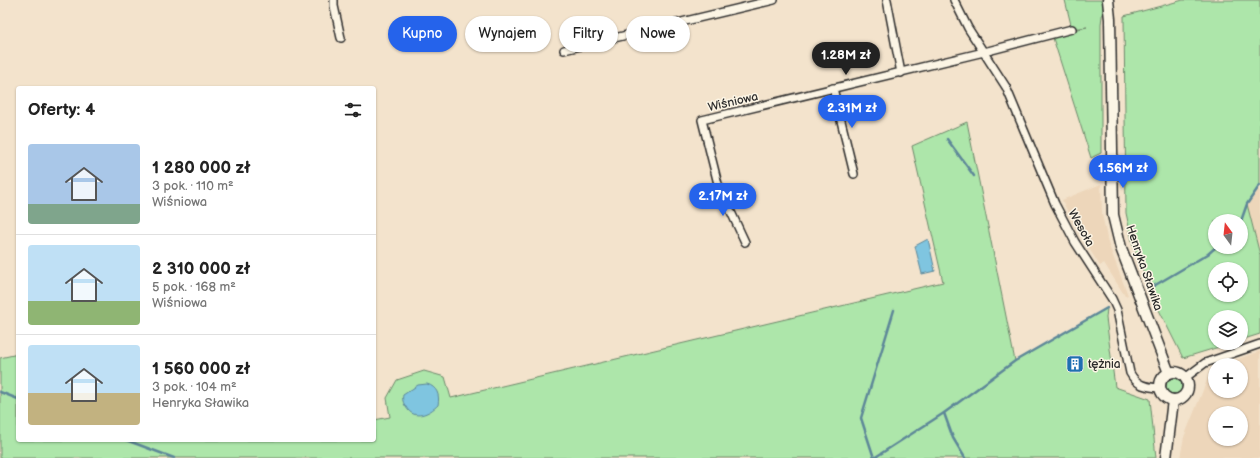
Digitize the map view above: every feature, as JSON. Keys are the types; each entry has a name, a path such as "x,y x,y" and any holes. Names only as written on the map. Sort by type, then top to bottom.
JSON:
{"main road":[{"name":"Henryka Sławika","path":"1108,0 1110,19 1111,166 1113,215 1121,248 1169,373"},
{"path":"1169,373 1178,373 1185,378 1188,385 1187,392 1181,399 1173,400 1166,398 1160,388 1162,379 1169,373"},
{"path":"1166,458 1173,400"}],"street":[{"path":"334,0 341,38"},
{"path":"618,37 774,0"},
{"path":"887,0 901,73"},
{"name":"Wesoła","path":"954,0 968,28 1006,87 1058,210 1075,242 1112,298 1117,310 1130,373 1134,380 1146,387 1160,388"},
{"name":"Wiśniowa","path":"746,242 718,184 702,120 901,73 1072,29"},
{"path":"833,88 854,174"},
{"path":"1185,378 1205,363 1260,344"}],"shaded area":[{"path":"1101,184 1102,214 1108,243 1128,295 1125,296 1104,263 1100,266 1073,223 1062,200"},
{"path":"1260,187 1260,255 1247,204"},
{"path":"1260,351 1260,458 1180,458 1184,437 1208,378 1208,398 1248,398 1248,358 1240,358"}],"green space":[{"path":"1065,0 1104,0 1101,24 1101,153 1091,158 1052,35 1087,27 1072,29"},
{"path":"1183,0 1260,0 1260,185 1247,204 1260,255 1260,334 1248,338 1248,310 1208,310 1209,350 1183,358 1157,306 1133,245 1126,213 1124,16"},
{"path":"967,122 1015,361 1107,308 1106,318 1115,387 1150,399 1156,458 0,458 0,358 16,354 16,442 376,442 376,420 390,417 387,398 397,380 424,371 445,377 451,398 943,282 912,146"},
{"path":"1174,378 1180,380 1182,386 1180,392 1174,394 1168,392 1166,386 1168,380"}],"water":[{"path":"928,239 935,271 922,274 915,246"},
{"path":"427,384 433,387 437,392 439,398 438,405 422,415 413,414 404,404 403,395 418,385"}],"waterway":[{"path":"947,139 974,176"},
{"path":"1243,214 1247,204 1260,185"},
{"path":"1152,287 1208,254"},
{"path":"965,458 953,438 944,413 1015,361 1107,308"},
{"path":"894,310 861,418 874,458 944,413"},
{"path":"0,392 16,398"},
{"path":"131,442 174,458"}],"place":[{"name":"tężnia","path":"1075,364"}]}
